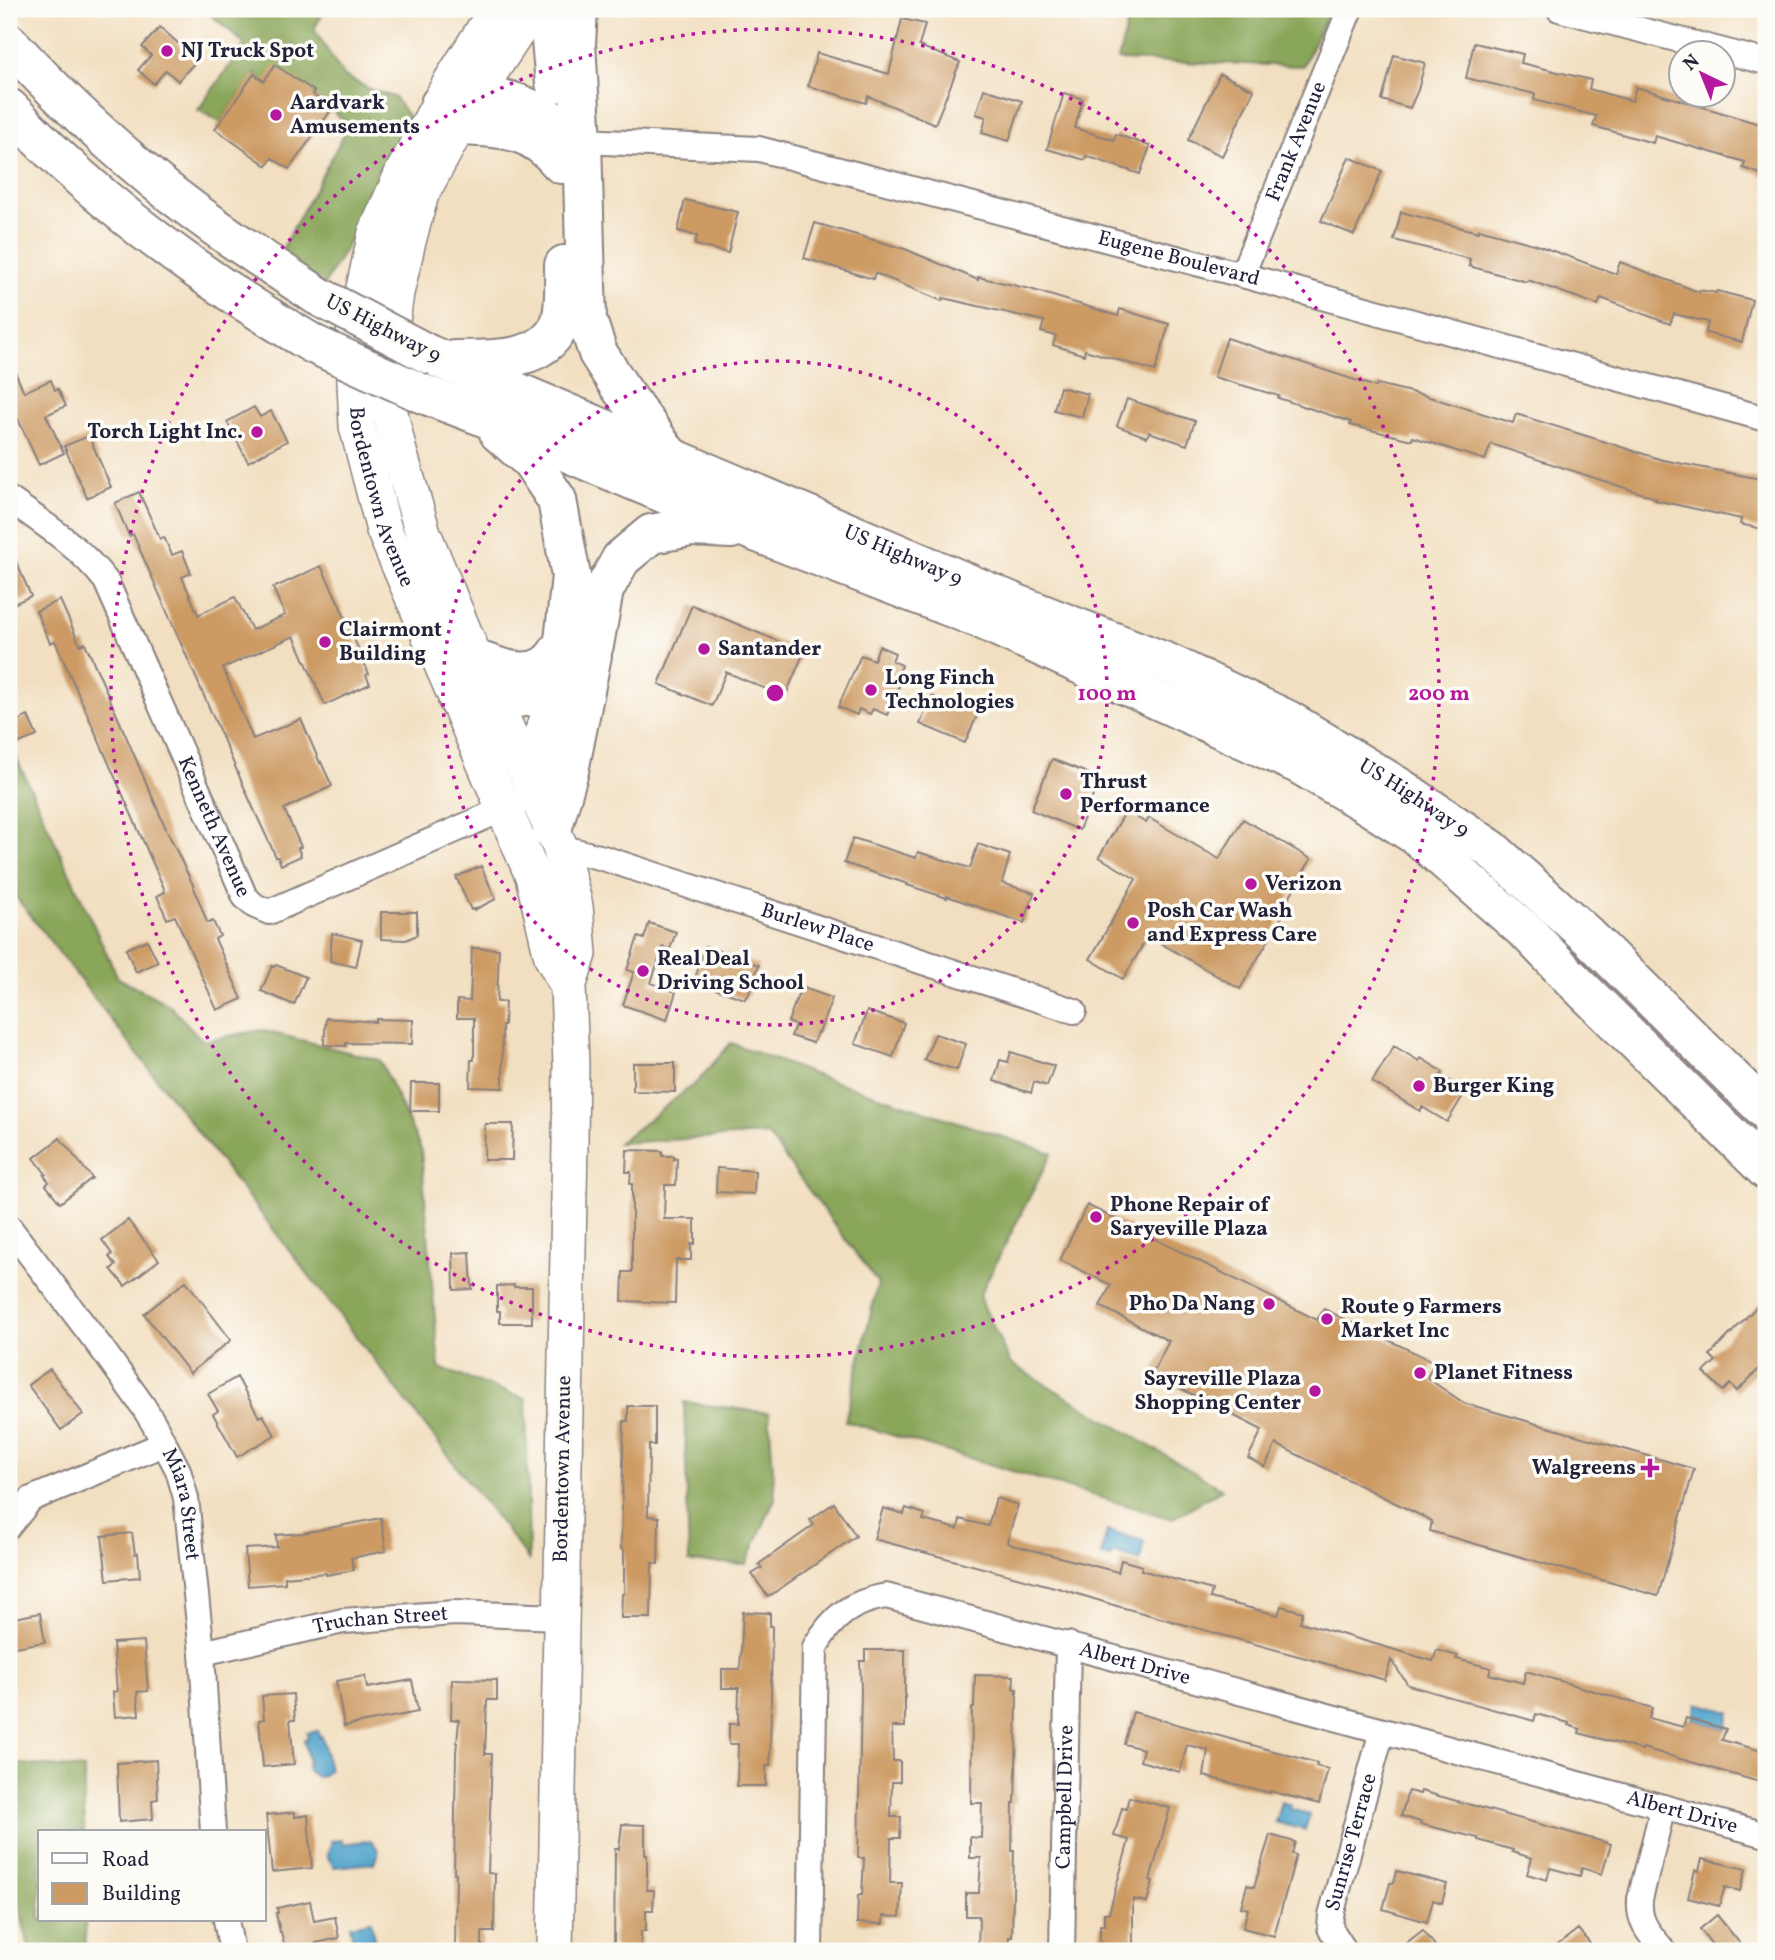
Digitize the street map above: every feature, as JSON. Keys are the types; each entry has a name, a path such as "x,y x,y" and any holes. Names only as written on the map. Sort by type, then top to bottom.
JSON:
{"highway":[{"path":"548,9 567,143 587,320 598,353 670,456"},
{"path":"436,357 498,359 525,355 545,344 559,326 564,297 564,189 578,9"},
{"name":"US Highway 9","path":"9,43 136,166 218,228 318,296 436,357 1022,606 1168,663 1288,720 1399,787 1491,849 1588,936 1766,1111"},
{"name":"US Highway 9","path":"9,108 74,170 142,229 234,295 313,344 421,393 750,530 978,618 1298,764 1371,807 1418,837 1530,935 1766,1170"},
{"path":"458,108 495,127 520,132 548,148 567,143"},
{"path":"479,415 531,461 557,500 571,576 580,641 569,771 556,838"},
{"path":"520,802 559,688 621,559 651,534 691,527 750,530"},
{"path":"475,659 505,670 528,672 544,666 580,641"},
{"path":"476,701 540,695 559,688"}],"street":[{"name":"Bordentown Avenue","path":"476,701 475,659 423,533 399,452 390,413 388,351 396,293 421,194 458,108 452,80 497,9"},
{"name":"Bordentown Avenue","path":"532,9 458,108 402,174 376,233 353,339 357,426 384,530 425,629 476,701 520,802 533,876 552,957 568,987"},
{"name":"Frank Avenue","path":"1242,275 1350,9"},
{"path":"1559,9 1766,62"},
{"name":"Eugene Boulevard","path":"567,143 759,149 1242,275 1766,419"},
{"name":"Kenneth Avenue","path":"9,499 72,544 106,581 245,897 256,906 269,912 520,802"},
{"name":"Bordentown Avenue","path":"520,802 556,838 575,906 579,954 568,987 571,1064 555,1951"},
{"name":"Burlew Place","path":"556,838 603,858 1074,1011"},
{"name":"Miara Street","path":"9,1227 128,1384 154,1424 177,1470 186,1499 202,1653 213,1830"},
{"path":"9,1526 31,1499 164,1444"},
{"name":"Albert Drive","path":"810,1951 815,1647 823,1633 843,1612 855,1604 886,1596 1766,1835"},
{"name":"Truchan Street","path":"202,1653 344,1621 456,1613 560,1617"},
{"name":"Campbell Drive","path":"1062,1951 1068,1644"},
{"name":"Sunrise Terrace","path":"1345,1951 1331,1928 1331,1916 1382,1731"},
{"path":"1663,1807 1638,1914 1664,1951"},
{"path":"226,1922 232,1951"}],"green space":[{"path":"204,9 321,9 322,15 314,29 343,75 367,88 394,97 423,135 376,233 354,233 318,296 273,266 349,125 312,94 313,91 264,81 255,74 220,122 198,110 245,44"},
{"path":"1131,9 1330,9 1303,66 1118,60"},
{"path":"9,742 118,978 168,1004 203,1041 261,1030 380,1060 421,1149 439,1368 526,1399 529,1560 9,888"},
{"path":"731,1043 821,1077 1052,1153 979,1296 1010,1363 1222,1489 1172,1519 845,1421 878,1283 767,1134 618,1143 697,1082"},
{"path":"684,1402 769,1413 775,1499 746,1564 689,1562"},
{"path":"9,1763 84,1769 84,1830 38,1830 38,1922 85,1922 86,1951 30,1951 9,1864"}],"water":[{"path":"1107,1531 1144,1541 1140,1561 1113,1553 1111,1558 1101,1555"},
{"path":"1697,1703 1730,1712 1726,1729 1693,1720"},
{"path":"318,1731 319,1737 322,1736 329,1770 317,1777 308,1771 304,1740 308,1739 307,1733"},
{"path":"1281,1802 1291,1805 1290,1809 1310,1814 1305,1830 1275,1822"},
{"path":"342,1840 343,1844 371,1840 379,1851 374,1863 334,1867 328,1855 331,1841"},
{"path":"371,1921 376,1951 355,1951 350,1925"}],"building":[{"path":"902,19 925,24 919,46 960,62 935,124 868,96 866,103 808,86 817,53 889,74"},
{"name":"NJ Truck Spot","path":"160,27 197,60 178,81 166,70 154,84 138,70 151,55 142,47"},
{"path":"1474,43 1523,54 1521,63 1591,80 1589,89 1632,101 1636,87 1666,96 1666,108 1706,108 1766,126 1766,176 1743,168 1745,162 1655,136 1653,143 1593,126 1596,116 1534,100 1535,94 1466,78"},
{"path":"1394,55 1425,63 1410,108 1382,100"},
{"name":"Aardvark Amusements","path":"275,65 314,91 312,94 332,109 289,169 272,158 267,166 215,129 254,74 264,81"},
{"path":"1220,74 1254,90 1222,156 1188,140"},
{"path":"984,89 1022,101 1009,141 982,133 986,117 976,114"},
{"path":"1064,93 1083,99 1075,128 1114,140 1116,134 1150,146 1140,174 1086,156 1085,160 1047,149"},
{"path":"1349,157 1382,171 1354,235 1321,221"},
{"path":"685,200 738,212 728,253 695,245 697,236 678,231"},
{"path":"1401,212 1537,245 1616,274 1620,262 1699,292 1717,291 1752,300 1742,342 1706,333 1708,322 1674,314 1670,324 1601,298 1598,305 1528,280 1527,282 1469,266 1470,259 1394,240"},
{"path":"815,223 905,249 978,280 978,277 1030,289 1118,316 1120,309 1169,324 1155,371 1085,350 1084,355 1053,345 1056,336 1041,332 1044,321 943,298 942,301 875,273 873,279 804,258"},
{"path":"1227,338 1376,387 1377,384 1423,395 1513,423 1516,414 1663,460 1766,480 1766,530 1740,524 1741,519 1655,500 1656,498 1491,444 1485,460 1413,437 1412,440 1350,425 1351,422 1278,398 1279,396 1214,377"},
{"path":"9,359 24,392 51,380 66,406 46,415 64,453 39,465 18,419 9,423"},
{"path":"1060,387 1088,394 1082,417 1054,410"},
{"path":"1127,399 1195,421 1187,445 1149,432 1147,437 1117,426"},
{"name":"Torch Light Inc.","path":"254,407 260,417 271,411 287,441 248,462 227,422"},
{"path":"89,436 111,487 87,498 64,446"},
{"path":"139,492 160,539 164,537 172,555 182,551 191,573 182,577 198,615 235,597 252,630 285,615 273,588 321,566 369,674 366,675 370,684 325,705 294,636 223,668 253,739 301,719 332,786 284,809 301,847 298,848 301,856 281,865 255,812 133,534 129,536 115,503"},
{"path":"9,545 31,596 9,606"},
{"path":"60,600 80,645 85,643 207,922 213,921 220,936 215,939 242,999 217,1010 175,916 167,919 157,896 165,892 163,886 55,641 50,643 36,611"},
{"name":"Santander","path":"692,605 804,652 785,697 726,672 712,706 659,684"},
{"name":"Long Finch Technologies","path":"879,646 895,653 892,661 902,665 899,672 904,674 887,715 873,709 870,714 859,709 857,715 838,707 861,655 874,660"},
{"path":"932,696 957,707 960,700 980,709 965,743 920,724"},
{"path":"28,716 37,736 14,745 9,725"},
{"name":"Thrust Performance","path":"1052,759 1100,778 1079,830 1031,810"},
{"path":"1126,811 1146,823 1149,818 1219,859 1243,819 1311,859 1283,908 1286,910 1240,989 1148,936 1123,979 1090,959 1136,879 1099,857"},
{"path":"853,838 916,858 918,852 970,868 978,844 1010,855 1002,883 1034,893 1024,923 844,863"},
{"path":"481,866 496,899 471,910 456,877"},
{"path":"381,912 417,912 417,935 406,940 381,939"},
{"name":"Real Deal Driving School","path":"649,923 676,932 670,949 663,947 651,983 676,992 667,1020 623,1005 634,972 627,970 638,937 644,939"},
{"path":"332,933 362,940 356,967 330,961"},
{"path":"147,940 158,962 136,972 126,949"},
{"path":"705,946 759,965 745,999 694,982"},
{"path":"472,948 499,949 497,1002 505,1002 502,1025 503,1088 470,1087 471,1060 474,1060 474,1018 457,1018 457,1000 470,1001"},
{"path":"276,965 306,977 294,1005 261,991 272,966"},
{"path":"801,987 832,998 813,1043 791,1036 795,1025 788,1022"},
{"path":"867,1011 904,1023 893,1057 855,1044"},
{"path":"326,1018 376,1022 376,1019 413,1020 412,1044 324,1045"},
{"path":"935,1034 966,1044 957,1070 924,1060"},
{"name":"Burger King","path":"1394,1046 1419,1061 1421,1058 1443,1072 1441,1076 1466,1091 1447,1122 1422,1107 1420,1111 1372,1082"},
{"path":"1011,1052 1054,1066 1047,1086 1034,1082 1031,1093 994,1081 1000,1060 1008,1062"},
{"path":"633,1063 675,1063 675,1092 633,1091"},
{"path":"411,1083 439,1083 439,1111 410,1111"},
{"path":"485,1124 513,1124 512,1160 484,1160"},
{"path":"60,1138 92,1178 60,1203 46,1185 49,1182 44,1175 46,1174 34,1158"},
{"path":"627,1150 662,1151 662,1156 677,1158 676,1185 665,1185 664,1219 695,1219 695,1244 691,1244 691,1260 676,1260 675,1303 622,1301 623,1272 632,1272 632,1184 631,1172 626,1172"},
{"path":"717,1168 755,1171 754,1194 716,1192"},
{"name":"Sayreville Plaza Shopping Center","path":"1087,1205 1317,1320 1324,1309 1434,1362 1427,1378 1464,1403 1694,1469 1658,1596 1430,1531 1432,1521 1276,1444 1265,1467 1248,1458 1262,1430 1152,1374 1169,1341 1100,1306 1111,1285 1060,1260"},
{"path":"128,1220 159,1260 125,1286 111,1269 116,1265 109,1257 112,1254 102,1240"},
{"path":"470,1252 472,1289 454,1290 453,1253"},
{"path":"186,1281 231,1340 190,1373 144,1314"},
{"path":"497,1286 532,1287 532,1323 500,1323"},
{"path":"1766,1297 1766,1362 1737,1391 1730,1384 1723,1391 1704,1372 1716,1361 1710,1355"},
{"path":"50,1369 83,1414 61,1430 28,1385"},
{"path":"237,1377 259,1417 263,1415 275,1435 237,1457 213,1414 218,1411 208,1394"},
{"path":"628,1406 655,1406 655,1445 649,1445 648,1516 659,1517 658,1564 652,1563 651,1618 621,1618 624,1594 624,1549 621,1549 624,1421 628,1421"},
{"path":"996,1498 1018,1505 1007,1542 1012,1545 1118,1572 1121,1560 1142,1566 1141,1570 1212,1590 1210,1598 1278,1615 1281,1606 1303,1612 1300,1622 1433,1661 1437,1650 1458,1656 1456,1659 1491,1668 1489,1674 1523,1683 1526,1671 1652,1708 1649,1718 1683,1727 1686,1718 1726,1729 1722,1740 1766,1752 1766,1784 1643,1748 1642,1750 1579,1733 1580,1729 1568,1725 1569,1723 1536,1714 1534,1721 1408,1685 1391,1660 1385,1680 874,1539 883,1508 904,1514 906,1508 925,1514 923,1520 958,1529 960,1519 988,1526"},
{"path":"834,1503 856,1536 768,1597 752,1574 762,1568 759,1564 814,1525 810,1520"},
{"path":"381,1518 386,1551 351,1558 354,1570 326,1575 285,1577 285,1583 248,1586 245,1549 277,1547 276,1535 303,1533"},
{"path":"132,1533 135,1554 138,1553 140,1577 107,1580 102,1536"},
{"path":"743,1612 770,1613 772,1626 770,1766 766,1766 766,1786 737,1786 738,1744 729,1744 729,1724 738,1724 739,1688 722,1688 722,1669 740,1669"},
{"path":"40,1613 45,1642 9,1648 9,1619"},
{"path":"144,1641 148,1691 137,1692 139,1715 115,1717 113,1692 117,1691 113,1643"},
{"path":"865,1650 905,1650 905,1727 892,1727 893,1761 900,1761 900,1782 892,1782 891,1817 901,1817 900,1838 891,1838 890,1883 902,1883 900,1917 883,1916 883,1924 857,1923 864,1858 858,1858 860,1661 865,1661"},
{"path":"975,1675 1014,1676 1013,1689 1017,1689 1012,1937 1009,1937 1008,1951 978,1951 979,1916 966,1916 966,1893 979,1893 981,1858 970,1858 970,1837 981,1838 982,1803 971,1803"},
{"path":"365,1676 367,1688 412,1680 418,1712 344,1726 336,1681"},
{"path":"452,1679 497,1680 497,1700 487,1700 485,1754 492,1754 488,1873 495,1874 494,1932 482,1932 482,1951 455,1951 456,1753 459,1720 451,1719"},
{"path":"293,1694 295,1720 290,1720 294,1764 263,1767 259,1720 264,1719 262,1696"},
{"path":"1133,1712 1317,1763 1316,1766 1328,1769 1319,1804 1204,1776 1208,1750 1187,1745 1180,1772 1140,1761 1143,1749 1124,1744"},
{"path":"156,1760 158,1799 152,1800 153,1819 119,1822 117,1763"},
{"path":"1408,1791 1420,1794 1421,1791 1611,1844 1602,1874 1582,1868 1580,1876 1550,1868 1547,1880 1527,1874 1532,1858 1478,1838 1420,1824 1421,1822 1401,1816"},
{"path":"1129,1797 1170,1808 1150,1880 1153,1881 1147,1902 1133,1899 1133,1951 1100,1951 1100,1925 1104,1925 1104,1913 1109,1913 1129,1840 1114,1836 1122,1808 1126,1809"},
{"path":"295,1812 295,1817 308,1815 312,1868 272,1872 266,1815"},
{"path":"622,1824 645,1825 647,1890 654,1890 653,1910 646,1910 646,1931 641,1931 641,1951 614,1951 615,1849 619,1849"},
{"path":"1270,1835 1295,1842 1292,1854 1296,1855 1274,1936 1243,1928 1248,1909 1241,1907 1247,1885 1254,1887"},
{"path":"1702,1859 1746,1869 1740,1891 1725,1887 1719,1906 1688,1898 1695,1870 1699,1871"},
{"path":"1397,1871 1447,1884 1442,1903 1433,1900 1427,1922 1383,1909 1390,1883 1394,1883"},
{"path":"310,1901 314,1921 335,1917 339,1938 316,1943 318,1951 290,1951 285,1948 280,1932 277,1908"},
{"path":"1717,1915 1746,1951 1717,1951 1700,1929"},
{"path":"1578,1929 1596,1951 1550,1951"},
{"path":"1423,1930 1439,1951 1396,1951"}],"railway":[{"path":"9,1931 14,1951"}],"place":[{"name":"NJ Truck Spot","path":"167,51"},
{"name":"Aardvark Amusements","path":"276,115"},
{"name":"Torch Light Inc.","path":"257,432"},
{"name":"Clairmont Building","path":"325,642"},
{"name":"Santander","path":"704,649"},
{"name":"Long Finch Technologies","path":"871,690"},
{"name":"Thrust Performance","path":"1066,794"},
{"name":"Verizon","path":"1251,884"},
{"name":"Posh Car Wash and Express Care","path":"1133,923"},
{"name":"Real Deal Driving School","path":"643,971"},
{"name":"Burger King","path":"1419,1086"},
{"name":"Phone Repair of Saryeville Plaza","path":"1096,1217"},
{"name":"Pho Da Nang","path":"1269,1304"},
{"name":"Route 9 Farmers Market Inc","path":"1327,1319"},
{"name":"Planet Fitness","path":"1420,1373"},
{"name":"Sayreville Plaza Shopping Center","path":"1315,1391"},
{"name":"Walgreens","path":"1650,1468"}]}
